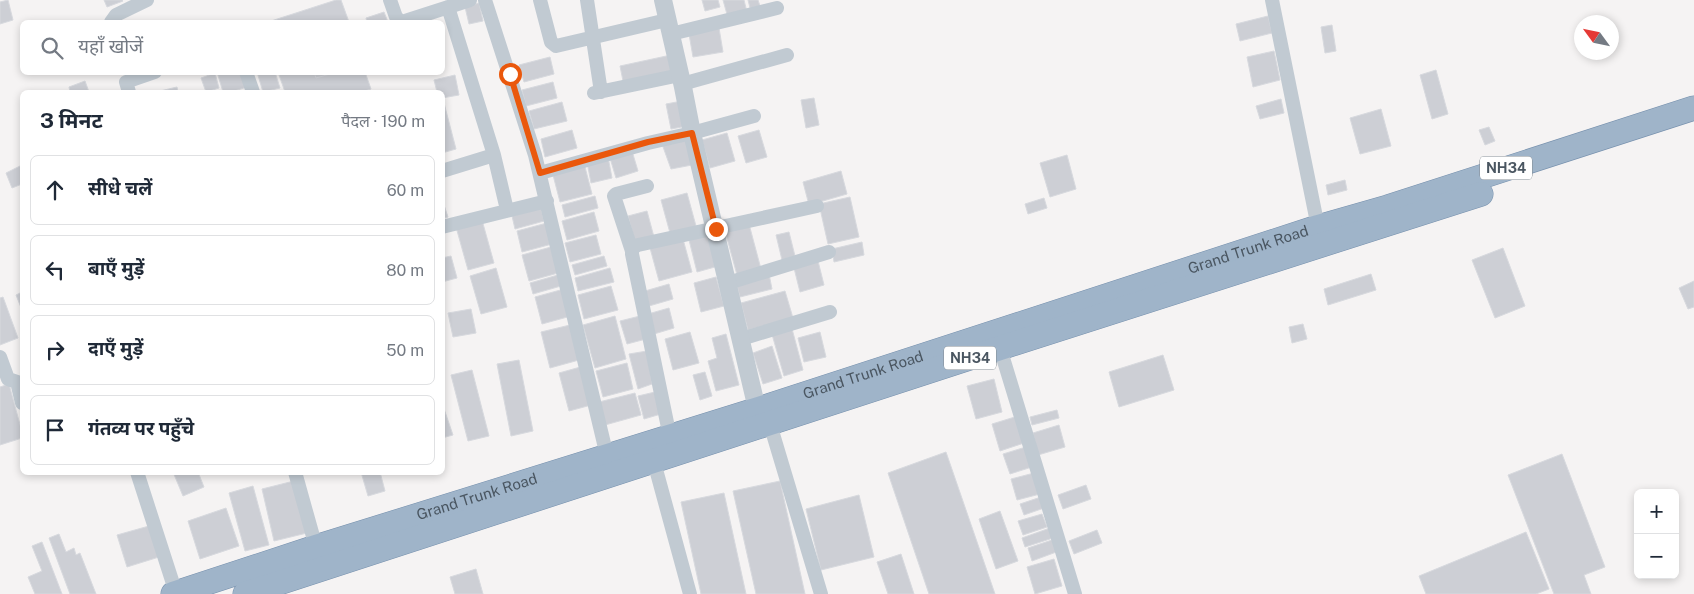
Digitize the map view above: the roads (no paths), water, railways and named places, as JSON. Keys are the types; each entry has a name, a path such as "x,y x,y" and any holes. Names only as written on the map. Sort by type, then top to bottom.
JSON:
{"highway":[{"name":"Grand Trunk Road","path":"245,594 269,590 654,462 763,417 1318,227 1388,207 1694,108"},
{"name":"Grand Trunk Road","path":"175,594 316,547 670,437 763,417 1000,348 1382,227 1694,123"}],"street":[{"path":"112,20 116,15 147,0"},
{"path":"390,0 398,20"},
{"path":"407,20 440,6 470,0"},
{"path":"485,0 540,173 607,456"},
{"path":"540,0 554,45 560,46 593,36 669,27 778,8"},
{"path":"587,0 593,36 597,92 681,79 787,55"},
{"path":"663,0 692,133 741,338 763,417 822,594"},
{"path":"1272,0 1318,227"},
{"path":"440,6 494,155 508,210"},
{"path":"128,90 126,82 146,75"},
{"path":"246,75 249,90"},
{"path":"540,173 648,142 692,133 754,116"},
{"path":"445,170 494,155"},
{"path":"647,186 614,196 632,251 670,437"},
{"path":"445,226 547,201"},
{"path":"632,251 632,248 638,245 817,206"},
{"path":"728,283 829,252"},
{"path":"741,338 830,312"},
{"path":"1000,348 1075,594"},
{"path":"0,357 8,379 17,382 20,395"},
{"path":"654,462 690,594"},
{"path":"138,475 175,594"},
{"path":"296,475 316,547"}]}
